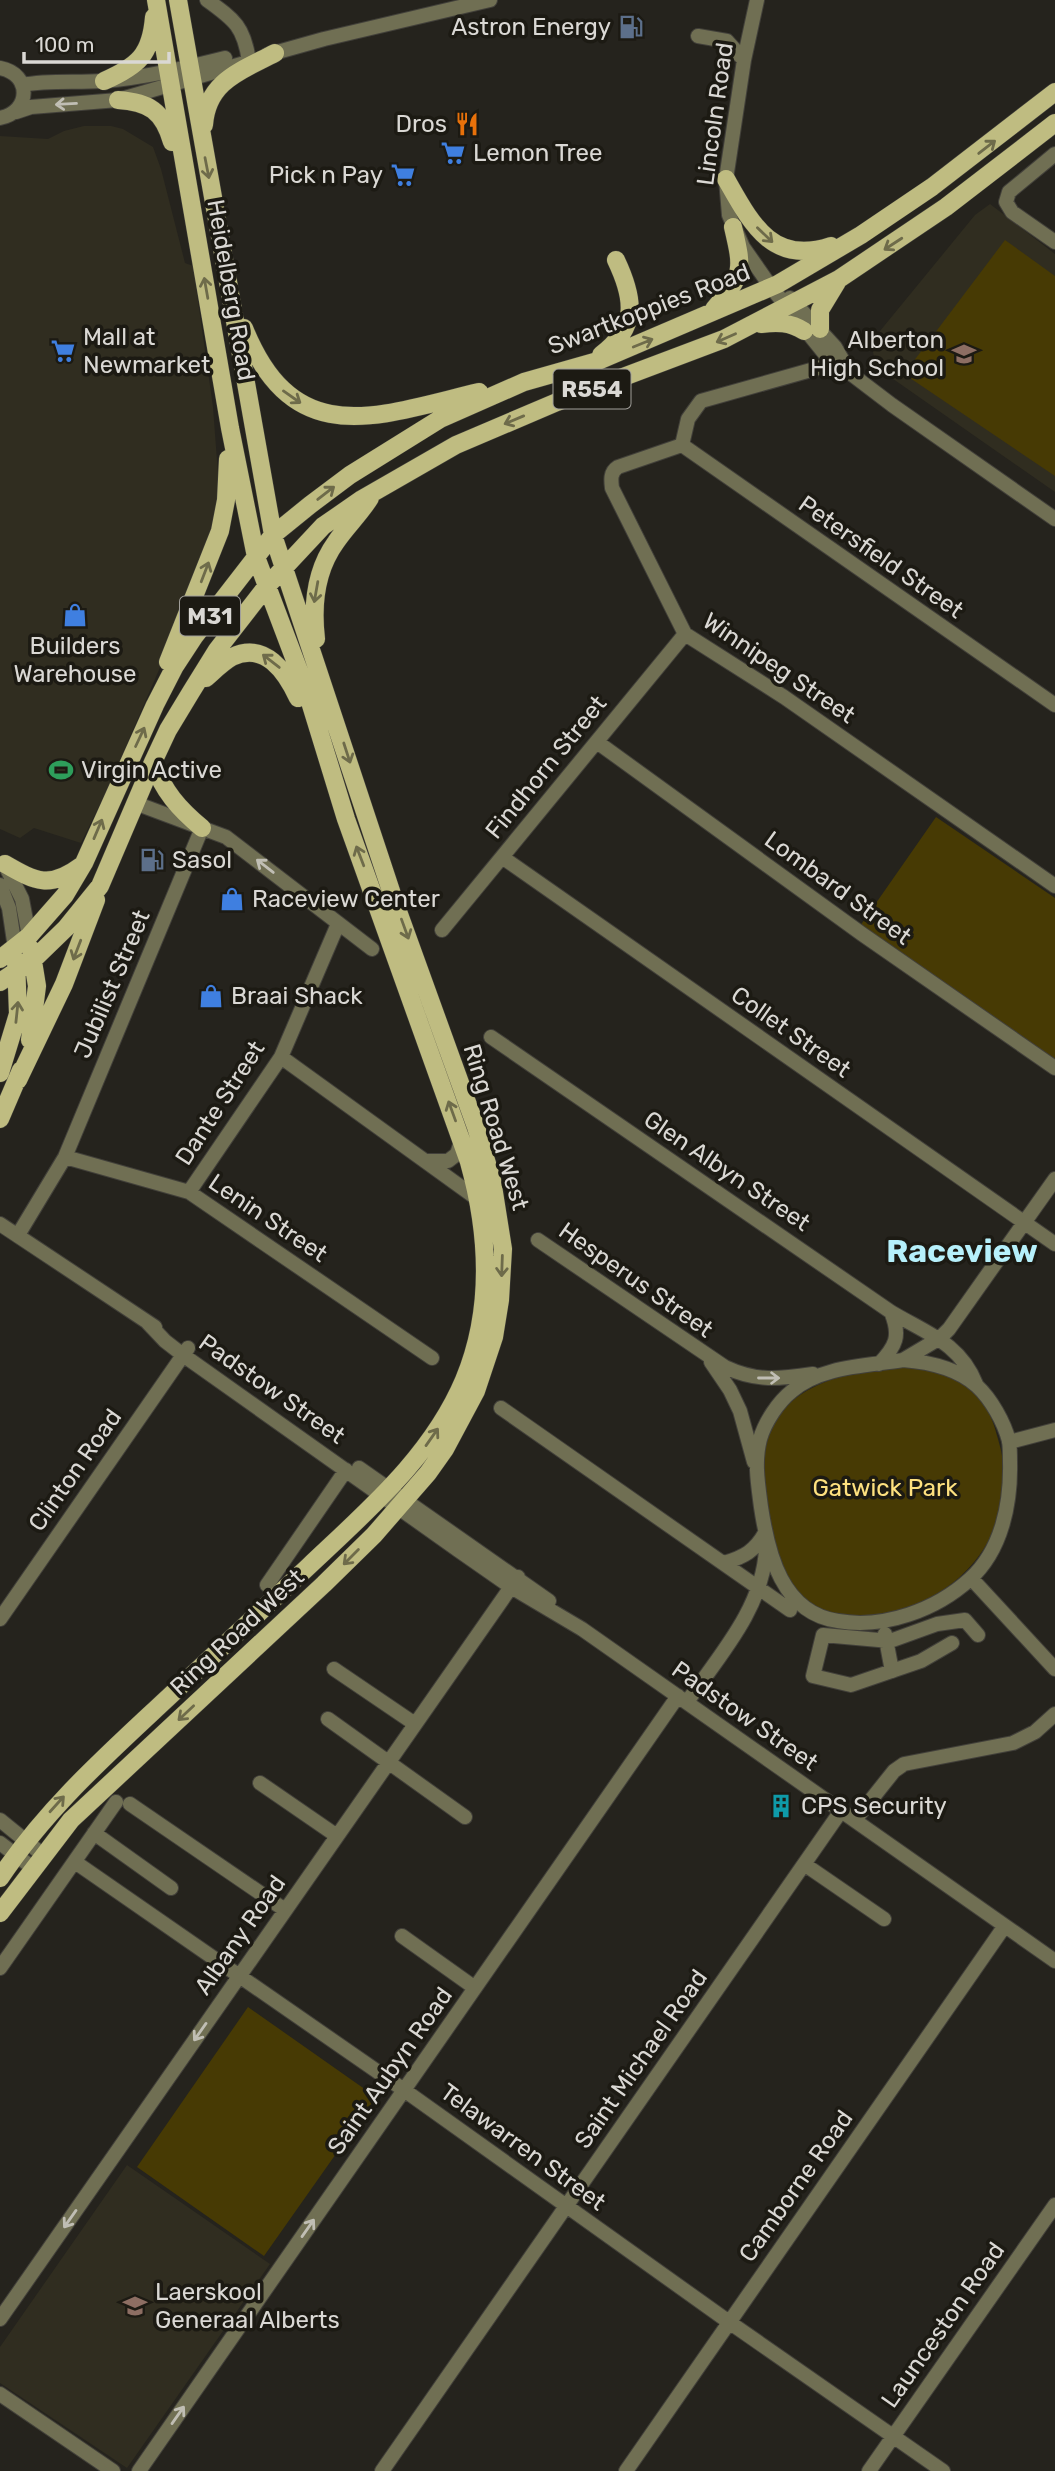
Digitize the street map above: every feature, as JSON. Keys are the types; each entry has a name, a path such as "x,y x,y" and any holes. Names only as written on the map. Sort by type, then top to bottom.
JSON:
{"main road":[{"name":"Heidelberg Road","path":"156,0 230,428 256,557 266,587"},
{"path":"104,81 135,64 145,52 152,36 156,0"},
{"name":"Heidelberg Road","path":"178,0 273,536 283,566"},
{"path":"202,141 205,110 209,101 222,83 258,56"},
{"name":"Swartkoppies Road","path":"256,557 273,536 350,475 394,445 440,419 523,382 579,366 656,338 774,286 861,235 942,180 1055,92"},
{"path":"118,100 142,103 162,118 168,128 192,212"},
{"name":"Swartkoppies Road","path":"266,587 323,526 374,492 456,445 556,402 724,339 839,279 946,207 1055,123"},
{"path":"726,179 757,229 783,248 813,251 861,235"},
{"path":"710,314 728,293 740,270 741,261 733,227"},
{"path":"579,366 602,354 615,343 626,326 630,303 617,260"},
{"path":"752,326 783,323 813,333 820,310 839,279"},
{"path":"232,299 264,371 282,390 300,403 318,411 359,417 381,415 523,382"},
{"path":"155,705 167,665 220,531 228,485 230,428"},
{"path":"325,688 313,617 314,594 326,557 374,492"},
{"name":"M31","path":"7,953 50,915 65,895 84,863 175,666 256,557"},
{"name":"Ring Road West","path":"0,1878 57,1803 385,1493 416,1459 449,1411 475,1348 484,1308 487,1199 476,1127 395,903 283,566"},
{"name":"M31","path":"17,970 33,960 66,928 100,886 168,730 217,650 266,587"},
{"name":"Ring Road West","path":"0,1913 71,1820 324,1584 402,1504 445,1449 463,1418 486,1364 494,1337 503,1249 487,1199 462,1139 346,819 307,692 266,587"},
{"path":"191,692 232,657 261,653 274,661 289,678 312,732 329,761"},
{"path":"153,762 167,793 184,813 202,828"},
{"path":"2,861 26,876 44,882 62,878 84,863"},
{"path":"0,1119 64,984 100,886"},
{"path":"18,1080 33,1026 37,986 29,936"},
{"path":"0,1073 18,1014 17,970 7,953"},
{"path":"0,982 17,970"}],"street":[{"path":"207,0 237,24 258,56"},
{"path":"22,85 169,77 490,0"},
{"name":"Lincoln Road","path":"757,0 744,60 726,179 726,202 733,227 743,247 813,333 835,347 843,366 1055,519"},
{"path":"698,36 727,41 744,60"},
{"path":"0,68 14,73 22,85 23,99 16,112"},
{"path":"0,118 31,107 118,100 169,77"},
{"path":"1055,154 1009,192 1007,198 1007,207 1012,212 1055,242"},
{"path":"799,374 810,356 813,333"},
{"path":"682,445 688,419 701,401 799,374 843,366"},
{"name":"Winnipeg Street","path":"682,445 618,467 612,473 611,480 612,488 685,634 784,697 1055,886"},
{"name":"Petersfield Street","path":"682,445 1055,705"},
{"name":"Findhorn Street","path":"442,930 685,634"},
{"name":"Lombard Street","path":"597,741 862,934 1055,1068"},
{"path":"135,803 226,837 372,949"},
{"name":"Jubilist Street","path":"65,1157 202,828"},
{"name":"Collet Street","path":"502,857 1055,1244"},
{"path":"2,861 22,899 29,936"},
{"path":"0,885 9,908 7,953"},
{"name":"Dante Street","path":"189,1192 281,1057 338,924"},
{"name":"Glen Albyn Street","path":"491,1037 891,1311 940,1338 959,1355 971,1372 976,1386"},
{"path":"281,1057 428,1161 487,1199"},
{"path":"428,1161 448,1161 457,1154 462,1139"},
{"path":"18,1235 65,1157"},
{"name":"Lenin Street","path":"65,1157 189,1192 432,1358"},
{"path":"903,1360 940,1338 949,1329 1055,1179"},
{"name":"Padstow Street","path":"0,1224 148,1323 346,1470 402,1504 1055,1961"},
{"name":"Hesperus Street","path":"538,1240 708,1358 744,1376 761,1379 785,1378 903,1360"},
{"path":"879,1364 894,1346 896,1338 891,1311"},
{"name":"Padstow Street","path":"186,1351 385,1493"},
{"name":"Clinton Road","path":"0,1619 186,1351"},
{"name":"Hesperus Street","path":"708,1358 730,1390 740,1411 755,1466 765,1537"},
{"path":"743,1621 764,1606 772,1605 839,1622 882,1621 908,1615 937,1602 971,1578 990,1553 1006,1517 1010,1482 1009,1442 997,1415 976,1386 957,1373 932,1363 903,1360"},
{"path":"755,1466 760,1438 778,1405 794,1389 833,1371"},
{"path":"501,1408 790,1609"},
{"path":"1009,1442 1055,1430"},
{"path":"267,1585 346,1470"},
{"path":"724,1563 748,1554 765,1537"},
{"path":"765,1537 778,1575 797,1602 839,1622"},
{"name":"Saint Aubyn Road","path":"138,2471 475,1988 682,1699 743,1621 759,1589 765,1562 765,1537"},
{"path":"971,1578 1055,1669"},
{"name":"Albany Road","path":"0,2319 514,1582"},
{"path":"952,1643 921,1661 852,1685 813,1676 822,1634 887,1641 937,1624 965,1620 978,1635"},
{"path":"882,1621 892,1671"},
{"path":"334,1669 415,1724"},
{"path":"855,1820 894,1771 904,1764 1013,1743 1035,1732 1055,1714"},
{"path":"328,1719 465,1817"},
{"path":"260,1783 337,1836"},
{"path":"0,1968 94,1833 123,1803 285,1910"},
{"name":"Saint Michael Road","path":"382,2471 841,1811"},
{"path":"0,1820 21,1849 38,1862"},
{"path":"94,1833 171,1888"},
{"path":"0,1843 21,1849"},
{"name":"Telawarren Street","path":"75,1862 404,2090 943,2471"},
{"path":"804,1864 884,1919"},
{"name":"Camborne Road","path":"626,2471 1004,1927"},
{"path":"402,1936 475,1988"},
{"name":"Launceston Road","path":"869,2471 1055,2206"},
{"path":"0,2394 113,2471"}],"shaded area":[{"path":"84,126 123,129 153,147 161,169 185,263 193,266 213,407 220,501 200,575 107,790 81,843 34,828 20,838 0,829 0,136 48,139"},
{"name":"Alberton High School","path":"990,204 1055,254 1055,492 876,367 871,342 975,215"},
{"name":"Laerskool Generaal Alberts","path":"127,2165 270,2264 127,2468 0,2383 0,2347"}],"green space":[{"name":"Alberton High School","path":"1005,240 1055,276 1055,476 904,374"},
{"path":"936,817 1055,898 1055,1064 860,926"},
{"name":"Gatwick Park","path":"917,1366 962,1381 973,1390 987,1409 996,1431 1003,1465 1004,1491 999,1516 990,1538 976,1559 959,1578 938,1593 889,1615 842,1618 831,1616 820,1611 801,1595 775,1556 763,1472 768,1434 780,1413 797,1397 818,1385 867,1371"},
{"path":"248,2007 376,2097 264,2256 137,2167"}],"place":[{"name":"Astron Energy","path":"631,27"},
{"name":"Dros","path":"467,124"},
{"name":"Lemon Tree","path":"453,153"},
{"name":"Pick n Pay","path":"403,175"},
{"name":"Mall at Newmarket","path":"63,351"},
{"name":"Alberton High School","path":"964,354"},
{"name":"Builders Warehouse","path":"75,615"},
{"name":"Virgin Active","path":"61,770"},
{"name":"Sasol","path":"152,860"},
{"name":"Raceview Center","path":"232,899"},
{"name":"Braai Shack","path":"211,996"},
{"name":"CPS Security","path":"781,1806"},
{"name":"Laerskool Generaal Alberts","path":"135,2306"}],"district":[{"name":"Raceview","path":"962,1251"}]}
